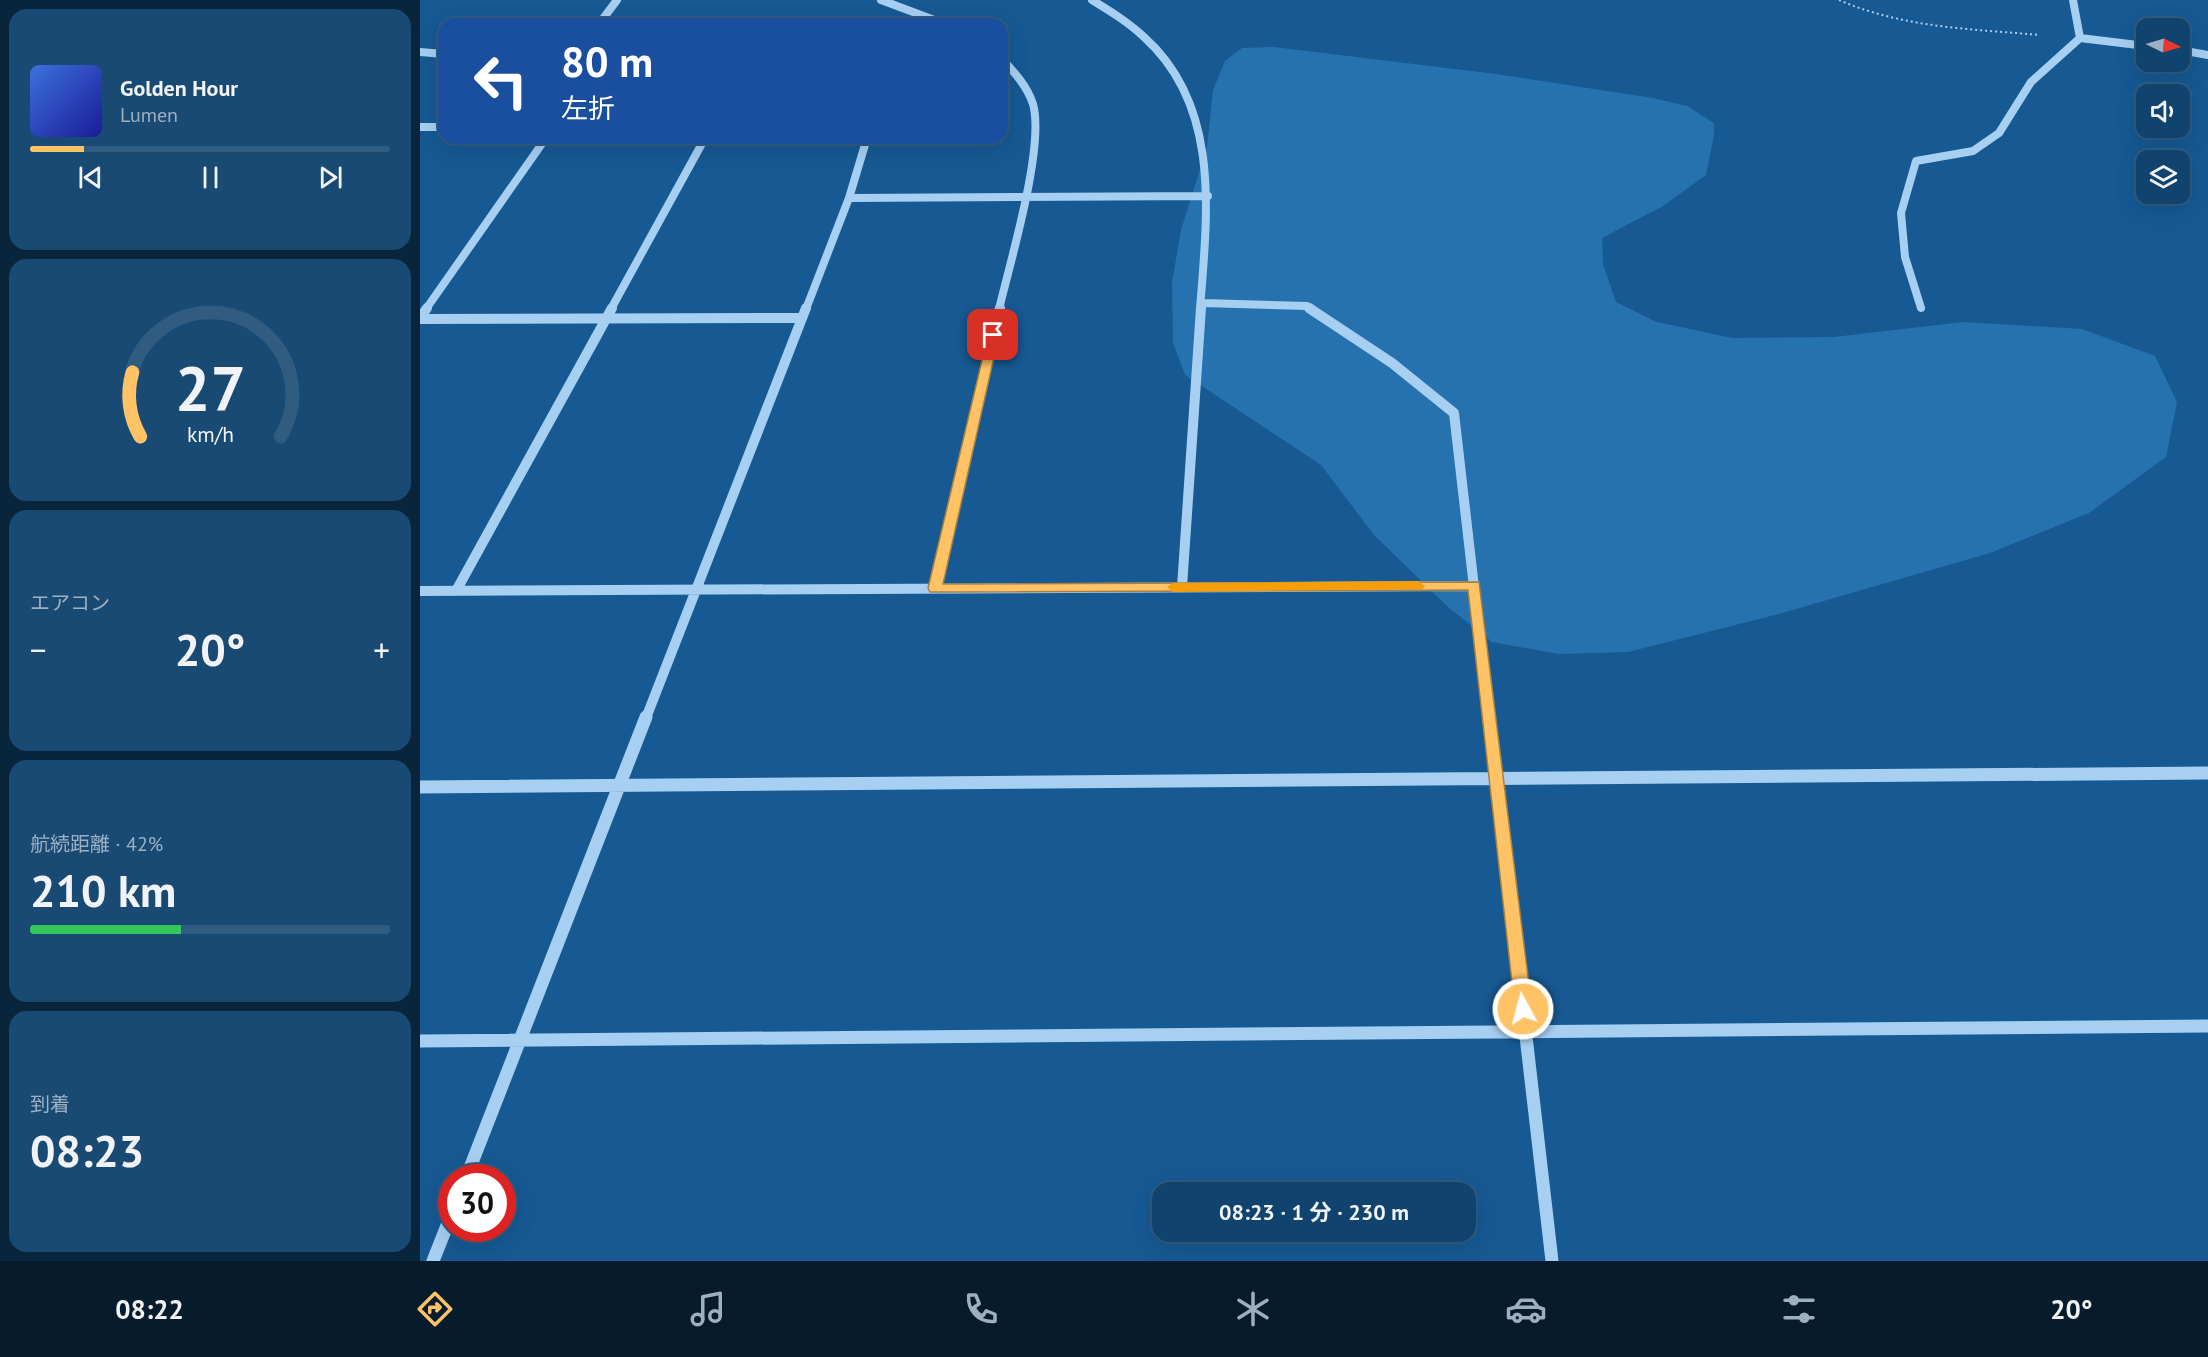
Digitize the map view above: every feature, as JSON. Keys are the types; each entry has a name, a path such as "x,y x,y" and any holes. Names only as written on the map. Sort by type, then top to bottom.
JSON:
{"street":[{"path":"603,18 616,0"},
{"path":"881,0 929,18"},
{"path":"1092,0 1125,18 1157,47 1176,74 1192,109 1204,149 1208,196 1203,303 1182,587"},
{"path":"2073,0 2080,38"},
{"path":"1921,308 1905,257 1901,213 1916,161 1973,151 1999,133 2031,82 2080,38 2136,45"},
{"path":"420,52 438,54"},
{"path":"2190,52 2208,55"},
{"path":"935,588 1025,197 1036,136 1036,108 1025,83 1008,65"},
{"path":"420,127 438,127"},
{"path":"420,319 542,144"},
{"path":"456,591 702,144"},
{"path":"471,1164 849,198 865,144"},
{"path":"849,198 1208,196"},
{"path":"1203,303 1307,306 1392,363 1454,413 1552,1261"},
{"path":"420,319 802,318"},
{"path":"420,591 1474,586"},
{"path":"420,787 2208,773"},
{"path":"420,1041 2208,1026"},
{"path":"433,1261 441,1242"}],"path":[{"path":"1839,0 1866,13 1906,21 2080,38"}],"shaded area":[{"path":"1274,47 1496,74 1653,98 1687,106 1714,123 1714,135 1706,175 1663,206 1602,238 1603,264 1616,302 1657,322 1732,338 1834,337 1963,322 2082,329 2155,356 2177,402 2166,457 2089,513 1990,553 1775,615 1628,652 1558,654 1492,642 1449,608 1374,535 1321,465 1185,375 1173,343 1172,283 1181,230 1207,147 1213,90 1225,61 1242,48"}],"slow traffic":[{"path":"1173,587 1418,586"}],"route":[{"path":"993,335 935,588 1474,586 1523,1009"}]}
